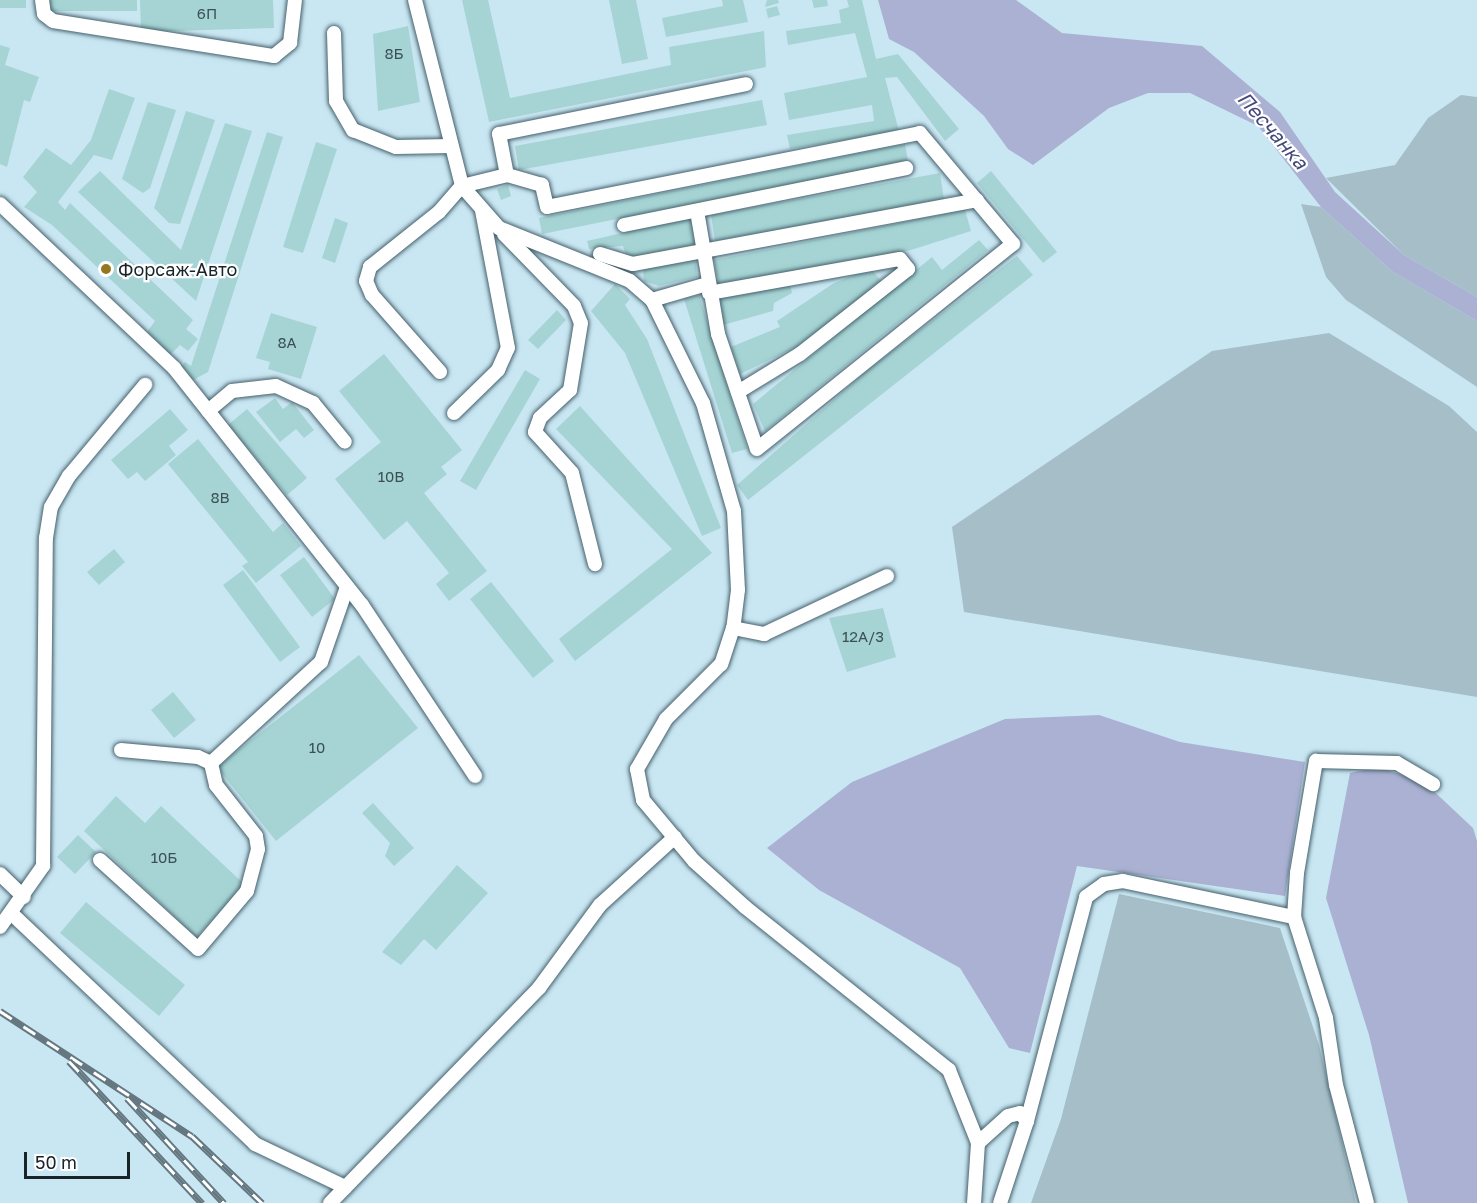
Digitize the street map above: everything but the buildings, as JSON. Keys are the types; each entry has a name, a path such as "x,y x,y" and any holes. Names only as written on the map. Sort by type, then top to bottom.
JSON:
{"lane":[{"path":"42,0 44,14 53,21 274,56 290,43 295,0"},
{"path":"416,0 462,186 574,306 581,323 570,390 540,418 535,432 573,473 595,564"},
{"path":"334,33 336,101 353,130 396,147 451,146"},
{"path":"507,175 499,134 746,84"},
{"path":"440,372 372,295 366,281 379,257 439,212 462,186 507,175 542,185 547,207 920,134 1013,244 758,449 738,393 708,288 697,211"},
{"path":"624,225 906,168"},
{"path":"600,254 633,264 977,200"},
{"path":"0,204 174,368 347,587 475,777"},
{"path":"454,413 498,370 508,348 482,210"},
{"path":"499,228 630,281 652,300 703,403 734,511 738,590 733,628 721,664 666,719 637,769 643,800 675,837 746,908 950,1070 978,1143 974,1203"},
{"path":"652,300 708,288 900,259 908,269 800,354 738,393"},
{"path":"0,927 24,897 43,866 46,538 51,507 69,476 145,385"},
{"path":"208,411 232,391 276,386 313,403 345,442"},
{"path":"733,628 764,633 887,576"},
{"path":"211,763 321,662 347,587"},
{"path":"121,750 198,757 211,763"},
{"path":"1367,1203 1336,1085 1326,1018 1294,917 1316,761 1397,763 1433,784"},
{"path":"100,860 198,949 247,891 258,849 256,836 216,785 211,763"},
{"path":"330,1203 539,988 600,905 675,837"},
{"path":"0,874 24,897"},
{"path":"1000,1203 1027,1121 1086,897 1104,884 1123,881 1294,917"},
{"path":"12,914 255,1144 345,1187"},
{"path":"978,1143 1008,1116 1020,1113 1027,1121"}],"shaded area":[{"path":"1461,95 1477,97 1477,297 1404,255 1326,178 1395,165 1428,118"},
{"path":"1301,204 1321,207 1393,272 1477,321 1477,387 1346,300 1326,277"},
{"path":"1329,333 1449,406 1477,432 1477,697 964,612 952,527 1212,351"},
{"path":"1119,894 1280,928 1319,1045 1356,1203 1031,1203 1061,1119"}],"water":[{"name":"Песчанка","path":"878,0 1016,0 1062,33 1202,46 1280,112 1335,192 1404,255 1477,297 1477,321 1393,272 1321,207 1258,126 1190,93 1148,93 1109,108 1033,165 1008,149 984,116 914,52 889,39"},
{"path":"1099,715 1180,742 1305,762 1285,896 1077,866 1030,1053 1009,1048 960,968 819,890 767,848 852,782 1005,719"},
{"path":"1378,767 1424,782 1473,828 1477,841 1477,1203 1408,1203 1369,1035 1326,898 1350,773"}],"railway":[{"path":"0,1011 192,1136 262,1203"},
{"path":"69,1061 202,1203"},
{"path":"127,1098 224,1203"}],"place":[{"name":"Форсаж-Авто","path":"106,269"}]}
